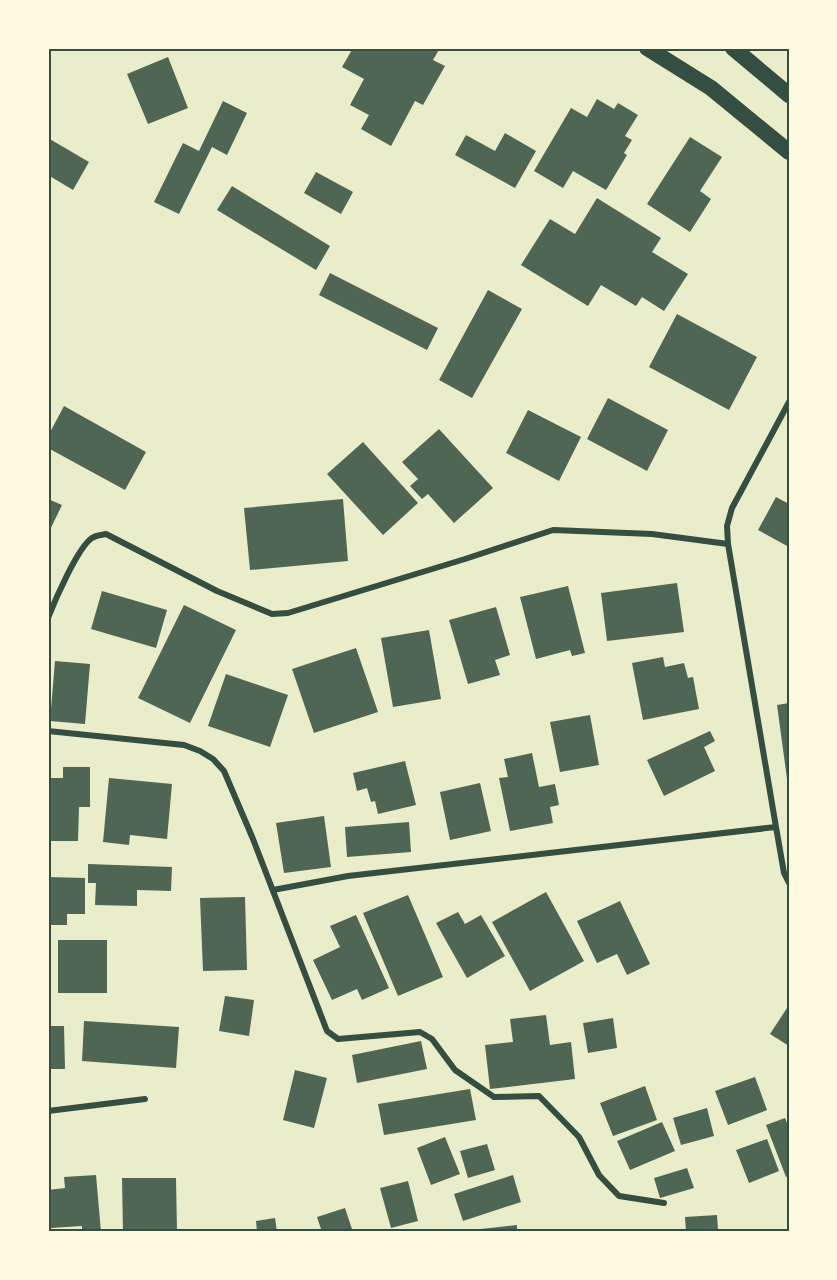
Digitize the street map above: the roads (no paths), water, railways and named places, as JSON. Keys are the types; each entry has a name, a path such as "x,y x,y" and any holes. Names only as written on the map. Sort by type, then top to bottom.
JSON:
{"highway":[{"path":"647,48 711,88 789,152"},
{"path":"733,48 789,95"}],"street":[{"path":"789,402 732,507 727,526 776,827 784,873 789,883"},
{"path":"48,618 56,597 86,544 94,536 106,534 217,591 272,614 299,610 553,530 652,534 729,544"},
{"path":"48,731 184,745 213,759 224,771 327,1031 332,1036 338,1040 420,1032 432,1039 455,1070 494,1097 539,1096 579,1137 599,1175 619,1196 664,1203"},
{"path":"273,890 348,876 776,827"},
{"path":"48,1111 145,1099"}]}
